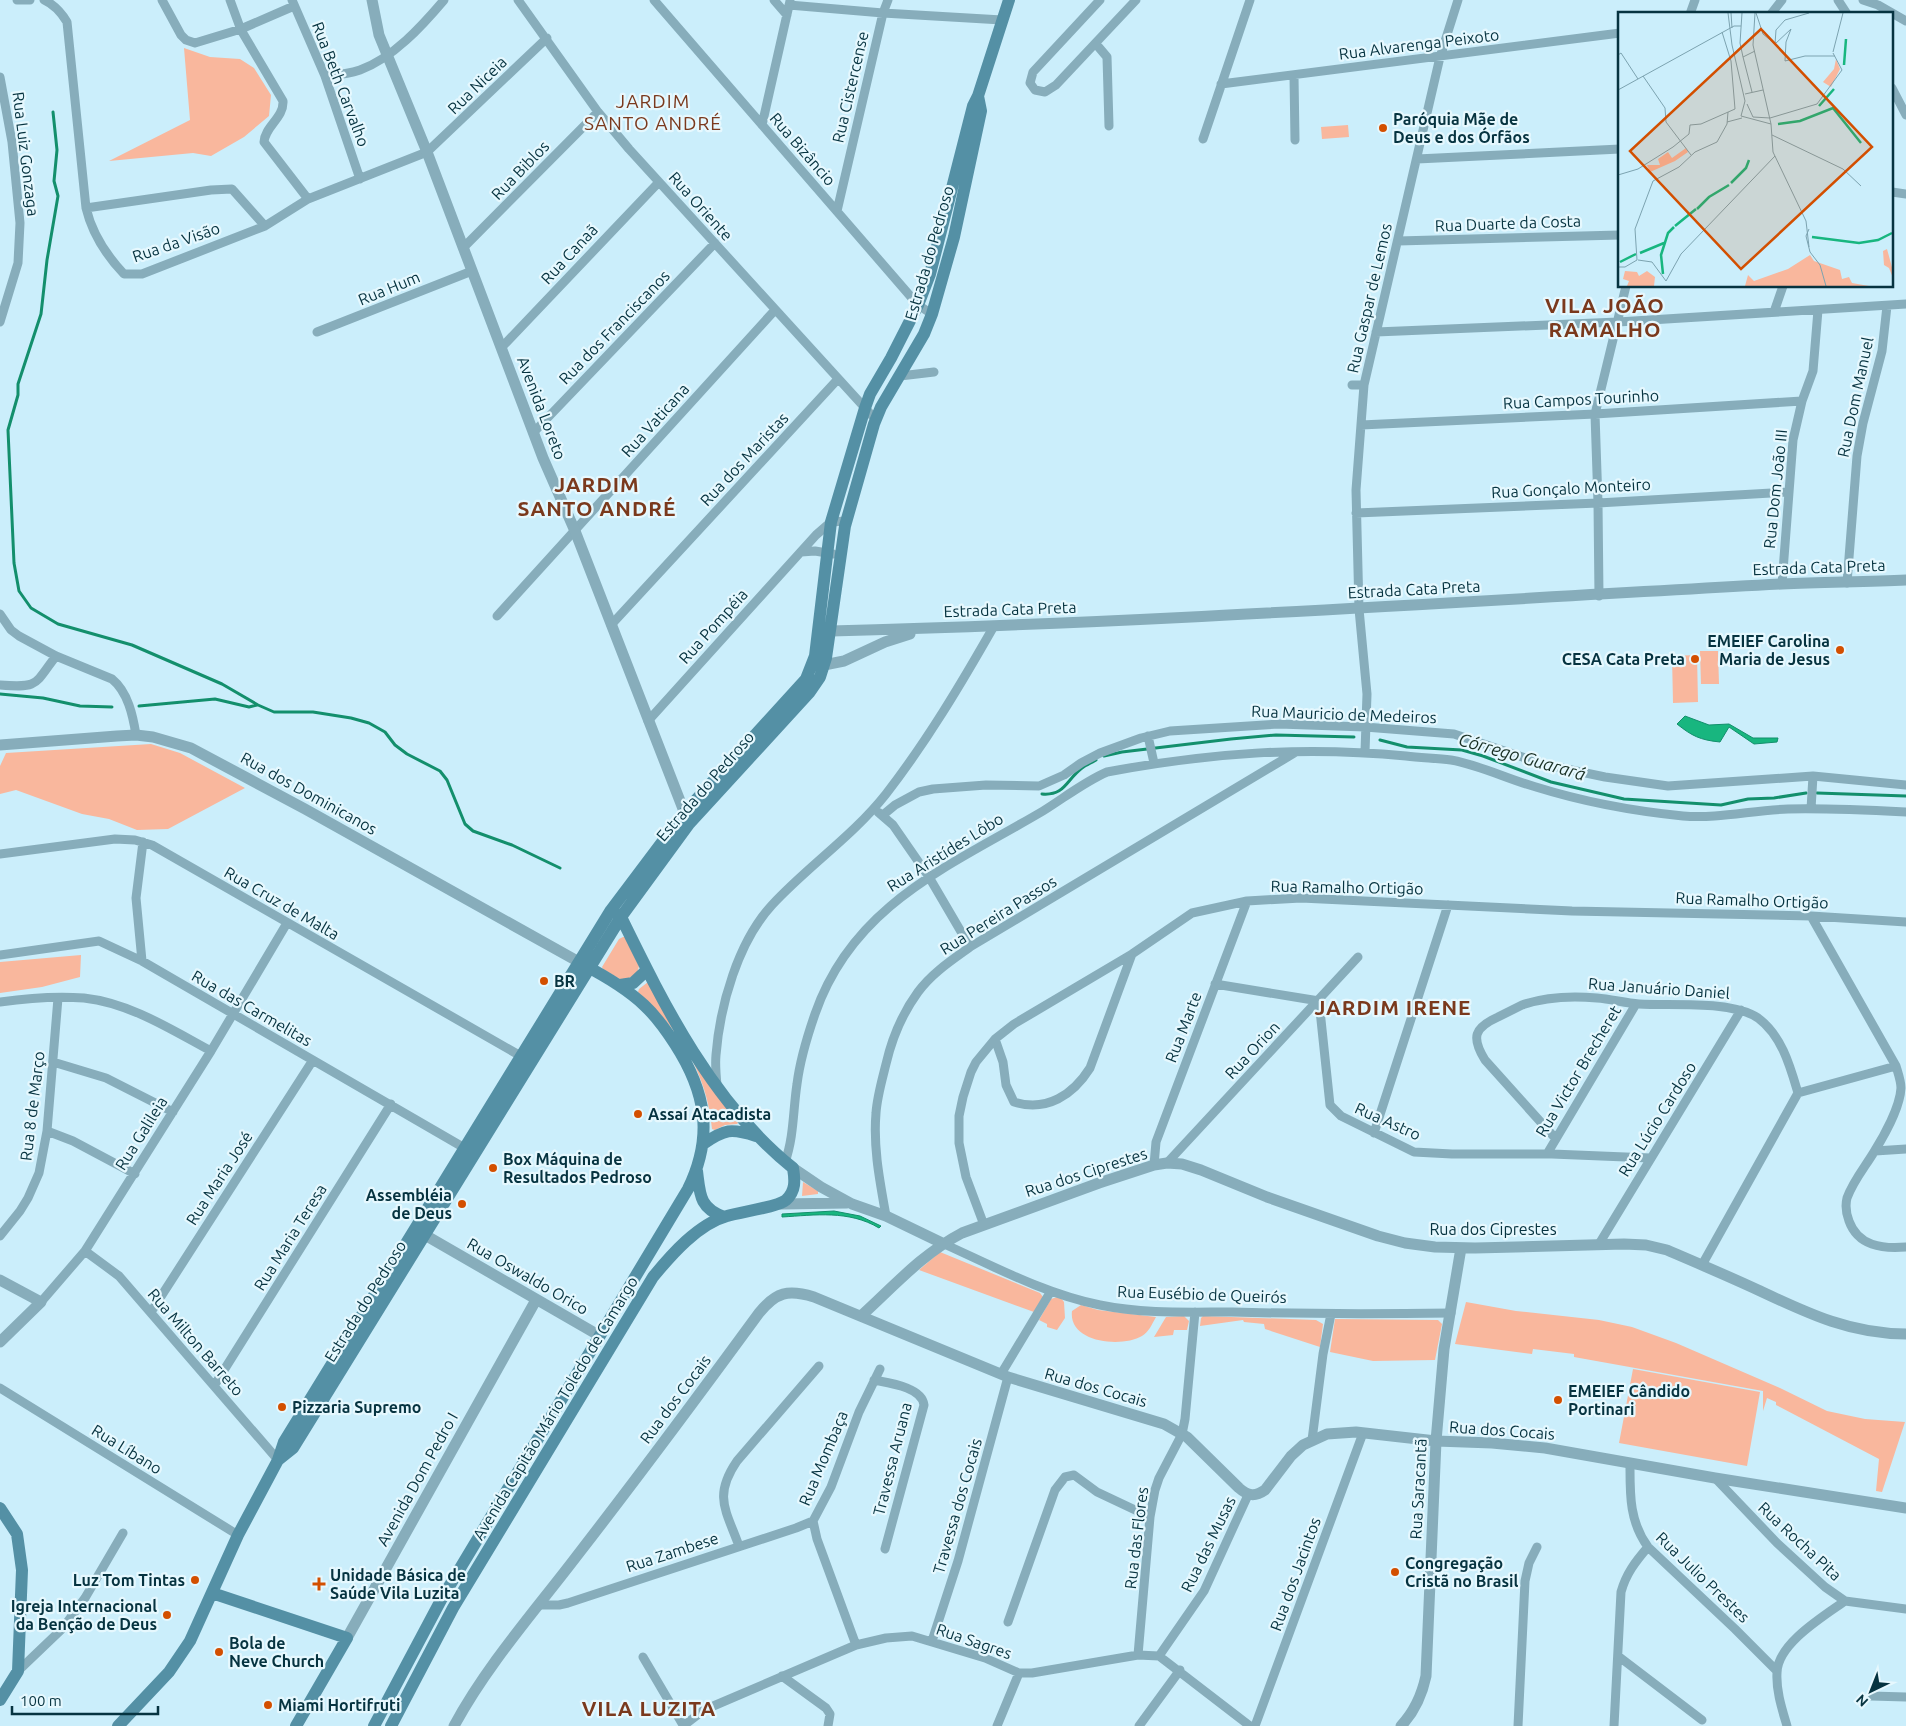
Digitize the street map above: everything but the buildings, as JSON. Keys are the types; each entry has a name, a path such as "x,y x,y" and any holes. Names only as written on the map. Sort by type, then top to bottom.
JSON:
{"main road":[{"name":"Estrada do Pedroso","path":"687,819 809,693 820,677 831,631 834,554 831,522 870,394 918,305 935,257 973,106 978,96 1009,0"},
{"name":"Estrada do Pedroso","path":"118,1726 178,1660 190,1641 238,1535 278,1460 293,1448 419,1232 616,914 687,819 806,679 815,656 817,637 834,554 846,521 876,420 881,407 924,334 932,314 954,237 972,158 981,111 978,96"},
{"name":"Rua Eusébio de Queirós","path":"616,914 676,1024 717,1085 756,1136 789,1165"},
{"path":"585,965 620,985 652,1013 687,1063 701,1098 703,1144"},
{"path":"620,985 627,985 636,981 647,970"},
{"path":"703,1144 721,1132 726,1131 739,1131 756,1136"},
{"name":"Avenida Capitão Mário Toledo de Camargo","path":"374,1726 441,1600 688,1189 697,1171 703,1144"},
{"path":"781,1204 792,1193 794,1187 789,1165"},
{"path":"697,1171 703,1203 712,1212 724,1217"},
{"name":"Avenida Capitão Mário Toledo de Camargo","path":"391,1726 453,1608 648,1284 676,1250 702,1230 724,1217 781,1204"},
{"path":"0,1508 17,1534 22,1570 18,1671 0,1700"},
{"path":"212,1593 347,1638"},
{"name":"Avenida Dom Pedro I","path":"296,1726 347,1638"}],"street":[{"path":"17,0 30,0"},
{"name":"Rua da Visão","path":"44,0 60,10 67,22 89,222 109,258 124,274 142,274 265,226 308,200 427,152"},
{"path":"162,0 181,35 190,42 201,43 241,29 293,3"},
{"path":"230,0 241,29 283,101 282,112 266,135 264,142 308,200"},
{"name":"Avenida Loreto","path":"372,0 379,35 427,152 551,477 575,531 687,819"},
{"path":"325,76 348,74 370,66 408,38 444,0"},
{"name":"Rua Oriente","path":"518,0 547,38 598,112 659,182 876,420"},
{"name":"Rua Bizâncio","path":"654,0 918,305 932,314"},
{"path":"774,0 787,15"},
{"name":"Rua Cistercense","path":"837,211 883,13 888,0"},
{"path":"1100,0 1033,72 1030,83 1035,90 1045,92 1056,85 1136,0"},
{"path":"1203,139 1250,0"},
{"name":"Rua Gaspar de Lemos","path":"1365,752 1367,694 1359,609 1356,513 1364,385 1440,57 1458,0"},
{"path":"1691,12 1695,0"},
{"path":"1773,12 1782,0"},
{"path":"1838,0 1846,12"},
{"path":"1863,0 1890,12"},
{"path":"762,125 789,2 883,13 1002,20"},
{"name":"Rua Beth Carvalho","path":"293,3 325,76 360,179"},
{"path":"1894,14 1906,21"},
{"name":"Rua Alvarenga Peixoto","path":"1221,84 1618,33"},
{"name":"Rua Niceia","path":"427,152 547,38"},
{"path":"1096,44 1107,57 1109,126"},
{"path":"1294,76 1295,140"},
{"name":"Rua Luiz Gonzaga","path":"0,78 12,142 20,230 18,263 0,322"},
{"path":"1894,92 1906,115"},
{"name":"Rua Biblos","path":"463,248 492,222 598,112"},
{"path":"1417,159 1618,149"},
{"name":"Rua Canaã","path":"502,347 659,182"},
{"path":"86,208 211,190 232,189 265,226"},
{"name":"Rua Duarte da Costa","path":"1398,241 1618,235"},
{"name":"Rua dos Franciscanos","path":"534,432 715,243"},
{"name":"Rua Hum","path":"317,332 472,271"},
{"path":"1598,596 1598,502 1595,414 1626,288"},
{"path":"1774,312 1782,288"},
{"path":"1376,332 1618,322 1906,304"},
{"name":"Rua Dom Manuel","path":"1847,583 1857,456 1863,423 1882,351 1887,306"},
{"name":"Rua Vaticana","path":"497,616 775,310"},
{"name":"Rua Dom João III","path":"1782,584 1793,440 1802,401 1813,372 1818,310"},
{"path":"900,376 934,372"},
{"name":"Rua dos Maristas","path":"611,625 838,379"},
{"path":"1352,385 1364,385"},
{"name":"Rua Campos Tourinho","path":"1361,425 1595,414 1802,401"},
{"name":"Rua Gonçalo Monteiro","path":"1356,513 1788,492"},
{"path":"831,522 846,521"},
{"name":"Rua Pompéia","path":"648,721 816,535 831,522"},
{"path":"801,552 809,550 834,554"},
{"name":"Estrada Cata Preta","path":"817,637 831,631 924,629 1359,609 1782,584 1906,580"},
{"path":"0,614 10,630 19,636 56,656 112,679 119,685 124,691 136,736"},
{"path":"717,1085 715,1057 724,1004 733,974 757,924 774,903 873,808 903,772 944,713 994,626"},
{"name":"Estrada Cata Preta","path":"824,665 834,664 885,642 924,629"},
{"path":"0,630 10,630"},
{"path":"864,652 872,640 868,630"},
{"path":"0,685 23,687 33,684 56,656"},
{"path":"815,656 824,665"},
{"name":"Rua Mauricio de Medeiros","path":"883,815 895,805 919,792 933,789 986,785 1039,786 1064,775 1100,753 1170,730 1279,724 1365,727 1454,734 1543,764 1605,777 1668,786 1813,776 1906,785"},
{"name":"Rua dos Dominicanos","path":"0,746 136,736 162,740 204,754 585,965"},
{"path":"1148,736 1154,764"},
{"name":"Rua Aristídes Lôbo","path":"789,1165 797,1085 804,1050 816,1012 828,983 845,954 860,934 878,915 929,877 1043,811 1092,778 1107,772 1223,754 1298,750 1365,752 1451,760 1568,797 1684,816 1710,816 1788,809 1906,812"},
{"name":"Rua Pereira Passos","path":"886,1216 876,1145 876,1112 893,1036 905,1012 919,991 940,969 970,947 1298,750"},
{"path":"1255,752 1262,761 1261,772"},
{"path":"1811,809 1813,776"},
{"path":"873,808 893,825 929,877 970,947"},
{"name":"Rua Cruz de Malta","path":"0,854 115,839 143,842 526,1060"},
{"path":"142,961 136,898 143,842"},
{"name":"Rua Ramalho Ortigão","path":"984,1225 962,1165 959,1143 959,1116 971,1072 981,1054 995,1039 1014,1024 1132,954 1192,913 1247,902 1301,898 1572,911 1811,916 1906,922"},
{"name":"Rua Marte","path":"1154,1165 1156,1142 1247,902"},
{"path":"1374,1133 1448,905"},
{"path":"1811,916 1896,1066 1901,1087 1896,1109 1875,1151 1855,1181 1846,1200 1846,1212 1856,1235 1867,1243 1882,1248 1906,1246"},
{"name":"Rua Galileia","path":"0,1342 41,1302 85,1251 234,1015 287,923"},
{"name":"Rua das Carmelitas","path":"0,955 99,941 142,961 470,1151"},
{"path":"995,1039 1003,1062 1006,1085 1014,1102 1025,1106 1035,1106 1070,1094 1081,1083 1090,1068 1132,954"},
{"name":"Rua Orion","path":"1167,1163 1358,957"},
{"path":"1215,984 1319,1001"},
{"path":"0,1002 34,997 84,998 118,1006 154,1021 211,1051"},
{"name":"Rua 8 de Março","path":"0,1236 20,1211 39,1173 47,1131 58,998"},
{"name":"Rua Januário Daniel","path":"1556,1139 1485,1060 1477,1046 1476,1036 1478,1030 1484,1024 1524,1005 1558,998 1597,998 1636,1004 1724,1007 1741,1010 1756,1017 1768,1026 1775,1035 1788,1061 1798,1093"},
{"name":"Rua Astro","path":"1319,1001 1330,1105 1341,1116 1414,1152 1650,1158"},
{"name":"Rua Victor Brecheret","path":"1547,1154 1636,1004"},
{"name":"Rua Lúcio Cardoso","path":"1599,1244 1741,1010"},
{"name":"Rua Maria José","path":"151,1312 313,1060"},
{"path":"53,1062 106,1078 173,1112"},
{"path":"1702,1265 1798,1093 1896,1066"},
{"name":"Rua Maria Teresa","path":"214,1386 390,1104"},
{"path":"47,1131 73,1141 135,1174"},
{"path":"1875,1151 1906,1149"},
{"name":"Rua dos Ciprestes","path":"861,1316 925,1256 942,1244 984,1225 1099,1183 1154,1165 1167,1163 1182,1164 1201,1170 1378,1236 1405,1243 1461,1248 1599,1244 1653,1247 1667,1250 1822,1320 1858,1330 1906,1334"},
{"name":"Rua Eusébio de Queirós","path":"789,1165 816,1184 852,1204 886,1216 942,1244 1051,1291 1084,1301 1112,1307 1164,1311 1330,1314 1451,1313"},
{"name":"Rua Eusébio de Queirós","path":"781,1204 852,1204"},
{"name":"Rua Oswaldo Orico","path":"419,1232 600,1336"},
{"name":"Rua Saracantã","path":"1401,1726 1419,1700 1426,1676 1436,1441 1444,1348 1461,1248"},
{"name":"Rua Milton Barreto","path":"85,1251 119,1276 278,1460"},
{"path":"0,1280 41,1302"},
{"name":"Travessa dos Cocais","path":"932,1641 958,1562 1004,1376 1051,1291"},
{"name":"Rua dos Cocais","path":"454,1726 474,1692 772,1299 785,1293 806,1294 1004,1376 1174,1428 1243,1492 1248,1494 1259,1494 1265,1490 1291,1456 1312,1440 1328,1434 1363,1433 1436,1441 1492,1443 1545,1448 1715,1478 1906,1508"},
{"name":"Avenida Dom Pedro I","path":"347,1638 536,1300"},
{"name":"Rua das Flores","path":"1138,1655 1150,1517 1159,1478 1182,1434 1186,1419 1195,1312"},
{"path":"1312,1440 1330,1314"},
{"path":"739,1546 722,1498 727,1477 737,1461 819,1366"},
{"name":"Rua Mombaça","path":"856,1645 817,1539 813,1520 831,1487 859,1412 880,1369"},
{"name":"Travessa Aruana","path":"874,1380 915,1391 922,1397 924,1405 885,1549"},
{"name":"Rua Líbano","path":"0,1388 238,1535"},
{"name":"Rua dos Jacintos","path":"1255,1726 1363,1433"},
{"name":"Rua Julio Prestes","path":"1630,1463 1631,1504 1633,1520 1639,1536 1648,1547 1777,1671"},
{"path":"1008,1622 1055,1490 1065,1476 1077,1475 1097,1492 1150,1517"},
{"name":"Rua Rocha Pita","path":"1715,1478 1811,1576 1845,1601 1906,1609"},
{"name":"Rua das Musas","path":"1160,1656 1204,1592 1248,1494"},
{"name":"Rua Zambese","path":"539,1605 551,1606 568,1603 796,1528 813,1520"},
{"path":"18,1671 63,1628 85,1598 123,1533"},
{"path":"1518,1726 1525,1580 1529,1563 1536,1547"},
{"path":"1614,1726 1621,1592 1625,1578 1632,1566 1648,1547"},
{"path":"1787,1726 1780,1705 1777,1671 1786,1650 1815,1623 1845,1601"},
{"name":"Rua Sagres","path":"683,1726 704,1710 782,1676 856,1645 886,1638 912,1636 932,1641 985,1658 1019,1673 1032,1673 1138,1655 1160,1656"},
{"path":"1160,1656 1250,1726"},
{"path":"1618,1656 1702,1720"},
{"path":"643,1658 683,1726"},
{"path":"1139,1726 1180,1670"},
{"path":"997,1726 1019,1673"},
{"path":"782,1676 826,1708 830,1714 828,1726"},
{"path":"1871,1696 1906,1697"}],"shaded area":[{"path":"184,48 210,57 240,59 254,68 271,95 269,116 244,137 211,156 193,153 109,161 190,120"},
{"path":"1348,125 1349,137 1322,139 1321,127"},
{"path":"1700,651 1718,651 1719,684 1701,684"},
{"path":"1697,655 1698,702 1673,703 1672,656"},
{"path":"1685,716 1709,725 1729,724 1753,738 1778,738 1777,742 1754,744 1729,727 1720,742 1702,739 1677,724"},
{"path":"151,744 180,753 245,788 168,829 137,830 109,819 82,814 16,790 0,794 0,766 6,753"},
{"path":"625,937 639,966 637,974 623,981 602,967 619,939"},
{"path":"81,955 80,977 42,987 0,993 0,962"},
{"path":"648,982 739,1122 737,1124 725,1125 715,1130 712,1129 704,1089 688,1053 666,1021 638,992"},
{"path":"803,1182 818,1191 818,1194 802,1196"},
{"path":"834,1211 860,1216 881,1226 879,1228 868,1222 844,1216 782,1217 782,1214"},
{"path":"940,1252 1040,1293 1043,1297 1034,1312 919,1270"},
{"path":"1061,1298 1064,1302 1065,1318 1057,1330 1047,1327 1047,1324 1039,1320 1051,1299"},
{"path":"1466,1302 1516,1311 1599,1320 1632,1327 1676,1343 1780,1388 1827,1411 1865,1419 1905,1422 1882,1492 1876,1491 1879,1459 1776,1405 1776,1402 1767,1398 1763,1411 1763,1391 1574,1357 1574,1354 1533,1349 1532,1354 1455,1344"},
{"path":"1081,1305 1098,1310 1156,1317 1150,1328 1142,1336 1133,1340 1110,1342 1087,1336 1078,1330 1073,1322 1072,1311"},
{"path":"1184,1316 1189,1321 1187,1330 1174,1330 1173,1335 1154,1337 1166,1317"},
{"path":"1203,1316 1316,1320 1323,1324 1320,1347 1265,1329 1264,1324 1244,1322 1243,1320 1200,1326"},
{"path":"1335,1319 1438,1320 1442,1324 1435,1360 1373,1361 1330,1352"},
{"path":"1633,1369 1760,1392 1747,1466 1619,1443"}],"waterway":[{"path":"53,112 57,150 54,181 58,196 47,260 41,314 18,384 18,395 8,430 14,563 19,591 31,608 58,624 132,645 222,684 274,712 313,712 369,723 385,732 395,745 407,754 440,771 447,780 465,824 473,831 512,845 560,868"},
{"path":"0,694 43,698 80,706 112,707"},
{"path":"139,706 215,699 249,707 257,705"},
{"name":"Córrego Guarará","path":"1104,756 1122,752 1276,735 1354,737"},
{"name":"Córrego Guarará","path":"1380,740 1407,747 1462,750 1551,782 1624,799 1721,805 1748,799 1774,798 1806,793"},
{"name":"Córrego Guarará","path":"1042,794 1050,794 1061,790 1082,768 1096,760"},
{"name":"Córrego Guarará","path":"1817,793 1906,796"}],"place":[{"name":"Paróquia Mãe de Deus e dos Órfãos","path":"1383,128"},
{"name":"EMEIEF Carolina Maria de Jesus","path":"1840,650"},
{"name":"CESA Cata Preta","path":"1695,659"},
{"name":"BR","path":"544,981"},
{"name":"Assaí Atacadista","path":"638,1114"},
{"name":"Box Máquina de Resultados Pedroso","path":"493,1168"},
{"name":"Assembléia de Deus","path":"462,1204"},
{"name":"EMEIEF Cândido Portinari","path":"1558,1400"},
{"name":"Pizzaria Supremo","path":"282,1407"},
{"name":"Congregação Cristã no Brasil","path":"1395,1572"},
{"name":"Luz Tom Tintas","path":"195,1580"},
{"name":"Unidade Básica de Saúde Vila Luzita","path":"319,1584"},
{"name":"Igreja Internacional da Benção de Deus","path":"167,1615"},
{"name":"Bola de Neve Church","path":"219,1652"},
{"name":"Miami Hortifruti","path":"268,1705"}],"district":[{"name":"JARDIM SANTO ANDRÉ","path":"653,112"},
{"name":"VILA JOÃO RAMALHO","path":"1605,318"},
{"name":"JARDIM SANTO ANDRÉ","path":"597,497"},
{"name":"JARDIM IRENE","path":"1393,1008"},
{"name":"VILA LUZITA","path":"649,1709"}]}
